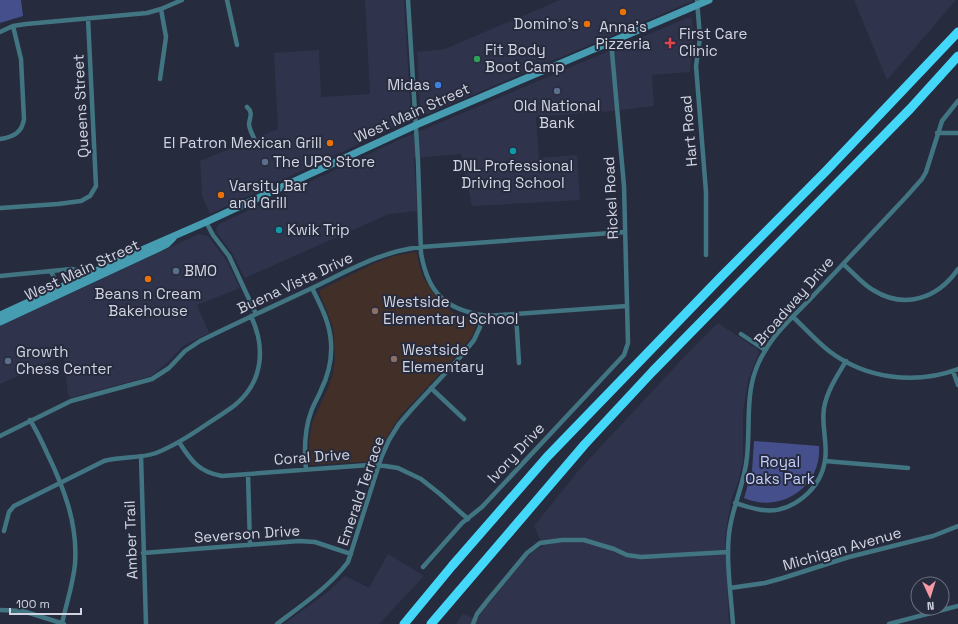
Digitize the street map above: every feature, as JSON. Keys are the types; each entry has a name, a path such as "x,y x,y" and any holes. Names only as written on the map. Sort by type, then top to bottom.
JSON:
{"highway":[{"path":"922,71 958,26"},
{"path":"404,624 547,457 826,171 958,32"},
{"path":"430,624 585,444 653,371 899,120 958,56"},
{"path":"437,624 499,543"},
{"path":"399,624 440,581"}],"main road":[{"name":"West Main Street","path":"0,315 164,240 173,238 416,125 697,3 709,0"},
{"name":"West Main Street","path":"0,322 156,250 167,244 173,238"}],"street":[{"path":"0,32 13,26 48,21 147,13 161,10 182,0"},
{"path":"227,0 237,45"},
{"path":"408,0 416,125 421,247 424,267 428,279 435,290 443,300 454,307 465,312 482,316 627,306"},
{"name":"Hart Road","path":"697,3 700,38 696,66 706,192 706,254"},
{"path":"160,79 166,37 161,10"},
{"name":"Queens Street","path":"0,208 74,202 88,198 94,191 97,179 88,18"},
{"path":"0,139 17,134 22,127 24,119 21,59 13,26"},
{"name":"Rickel Road","path":"610,42 624,186 628,343 625,353"},
{"name":"Broadway Drive","path":"733,624 728,552 729,528 747,458 749,395 754,375 765,350 793,317 922,179 930,161 937,133 942,121 958,101"},
{"path":"247,107 252,116 249,123 254,138"},
{"path":"937,133 958,133"},
{"path":"206,222 213,236 229,256 256,314"},
{"name":"Buena Vista Drive","path":"0,436 71,401 152,379 169,368 185,351 196,343 383,255 407,248 625,232"},
{"path":"843,264 871,290 900,300 914,299 929,295 944,286 958,269"},
{"path":"0,276 76,269 84,276"},
{"path":"51,271 55,280"},
{"path":"306,470 306,431 311,411 322,388 331,358 331,343 326,317 312,288"},
{"path":"516,314 519,363"},
{"path":"4,531 9,512 14,506 104,461 114,458 141,456 155,453 179,442 235,405 252,384 260,357 260,345 256,328 251,316"},
{"name":"Emerald Terrace","path":"277,624 328,585 348,562 389,440 399,424 474,340 480,327 482,316"},
{"path":"793,317 828,350 846,362 867,371 891,377 904,378 930,377 956,370 958,385"},
{"path":"741,334 765,350"},
{"name":"Ivory Drive","path":"423,567 462,523 482,507 625,353"},
{"path":"735,502 762,511 780,509 806,496 816,484 821,475 825,461 822,421 824,407 834,381 846,362"},
{"path":"430,388 464,419"},
{"path":"0,610 23,611 62,624 72,588 75,548 71,517 60,482 30,420"},
{"name":"Coral Drive","path":"179,442 192,460 201,469 212,474 222,476 369,465 398,468 421,479 468,519"},
{"name":"Amber Trail","path":"141,456 145,624"},
{"path":"825,461 908,468"},
{"path":"248,474 250,545"},
{"name":"Michigan Avenue","path":"730,588 782,578 849,557 933,536 958,526"},
{"path":"473,624 477,614 514,568 527,553 540,543 584,540 614,549 627,555 641,558 728,552"},
{"name":"Severson Drive","path":"143,553 308,541 331,546 351,554"},
{"path":"889,624 942,612 958,606"}],"shaded area":[{"path":"365,0 404,0 410,120 210,214 202,196 200,161 278,129 274,53 319,50 321,97 370,94"},
{"path":"560,0 695,0 430,113 426,114 422,112 420,107 417,52 445,49"},
{"path":"854,0 956,0 887,80"},
{"path":"687,18 692,19 693,32 690,72 652,75 654,106 536,117 539,158 577,155 580,200 472,206 461,154 414,158 417,211 389,214 245,278 232,253 217,233 216,229 219,224 401,139"},
{"path":"199,234 208,236 227,261 240,288 197,305 209,333 183,346 168,362 151,376 73,397 68,395 64,355 0,384 0,326"},
{"name":"Westside Elementary","path":"415,252 417,254 423,277 437,299 452,312 476,321 477,324 472,336 460,352 400,416 388,435 376,461 310,465 309,443 312,423 328,388 333,373 335,358 333,328 320,295 320,290 375,263 394,256"},
{"path":"718,323 757,349 759,352 748,380 743,413 743,461 738,482 731,501 725,536 729,624 456,624 463,614 477,620 484,609 522,563 534,551 543,546 534,526 579,470"},
{"path":"388,554 424,576 379,624 284,624 329,591 345,576 369,588"}],"green space":[{"path":"0,0 21,0 23,16 0,23"},
{"name":"Royal Oaks Park","path":"754,441 819,446 818,461 814,474 806,485 796,493 784,499 771,502 758,502 744,498 752,471"}],"place":[{"name":"Anna's Pizzeria","path":"623,12"},
{"name":"Domino's","path":"587,24"},
{"name":"First Care Clinic","path":"670,43"},
{"name":"Fit Body Boot Camp","path":"477,59"},
{"name":"Midas","path":"438,85"},
{"name":"Old National Bank","path":"557,91"},
{"name":"El Patron Mexican Grill","path":"330,143"},
{"name":"DNL Professional Driving School","path":"513,151"},
{"name":"The UPS Store","path":"265,162"},
{"name":"Varsity Bar and Grill","path":"221,195"},
{"name":"Kwik Trip","path":"279,230"},
{"name":"BMO","path":"176,271"},
{"name":"Beans n Cream Bakehouse","path":"148,279"},
{"name":"Westside Elementary School","path":"375,311"},
{"name":"Westside Elementary","path":"394,359"},
{"name":"Growth Chess Center","path":"8,361"}]}
